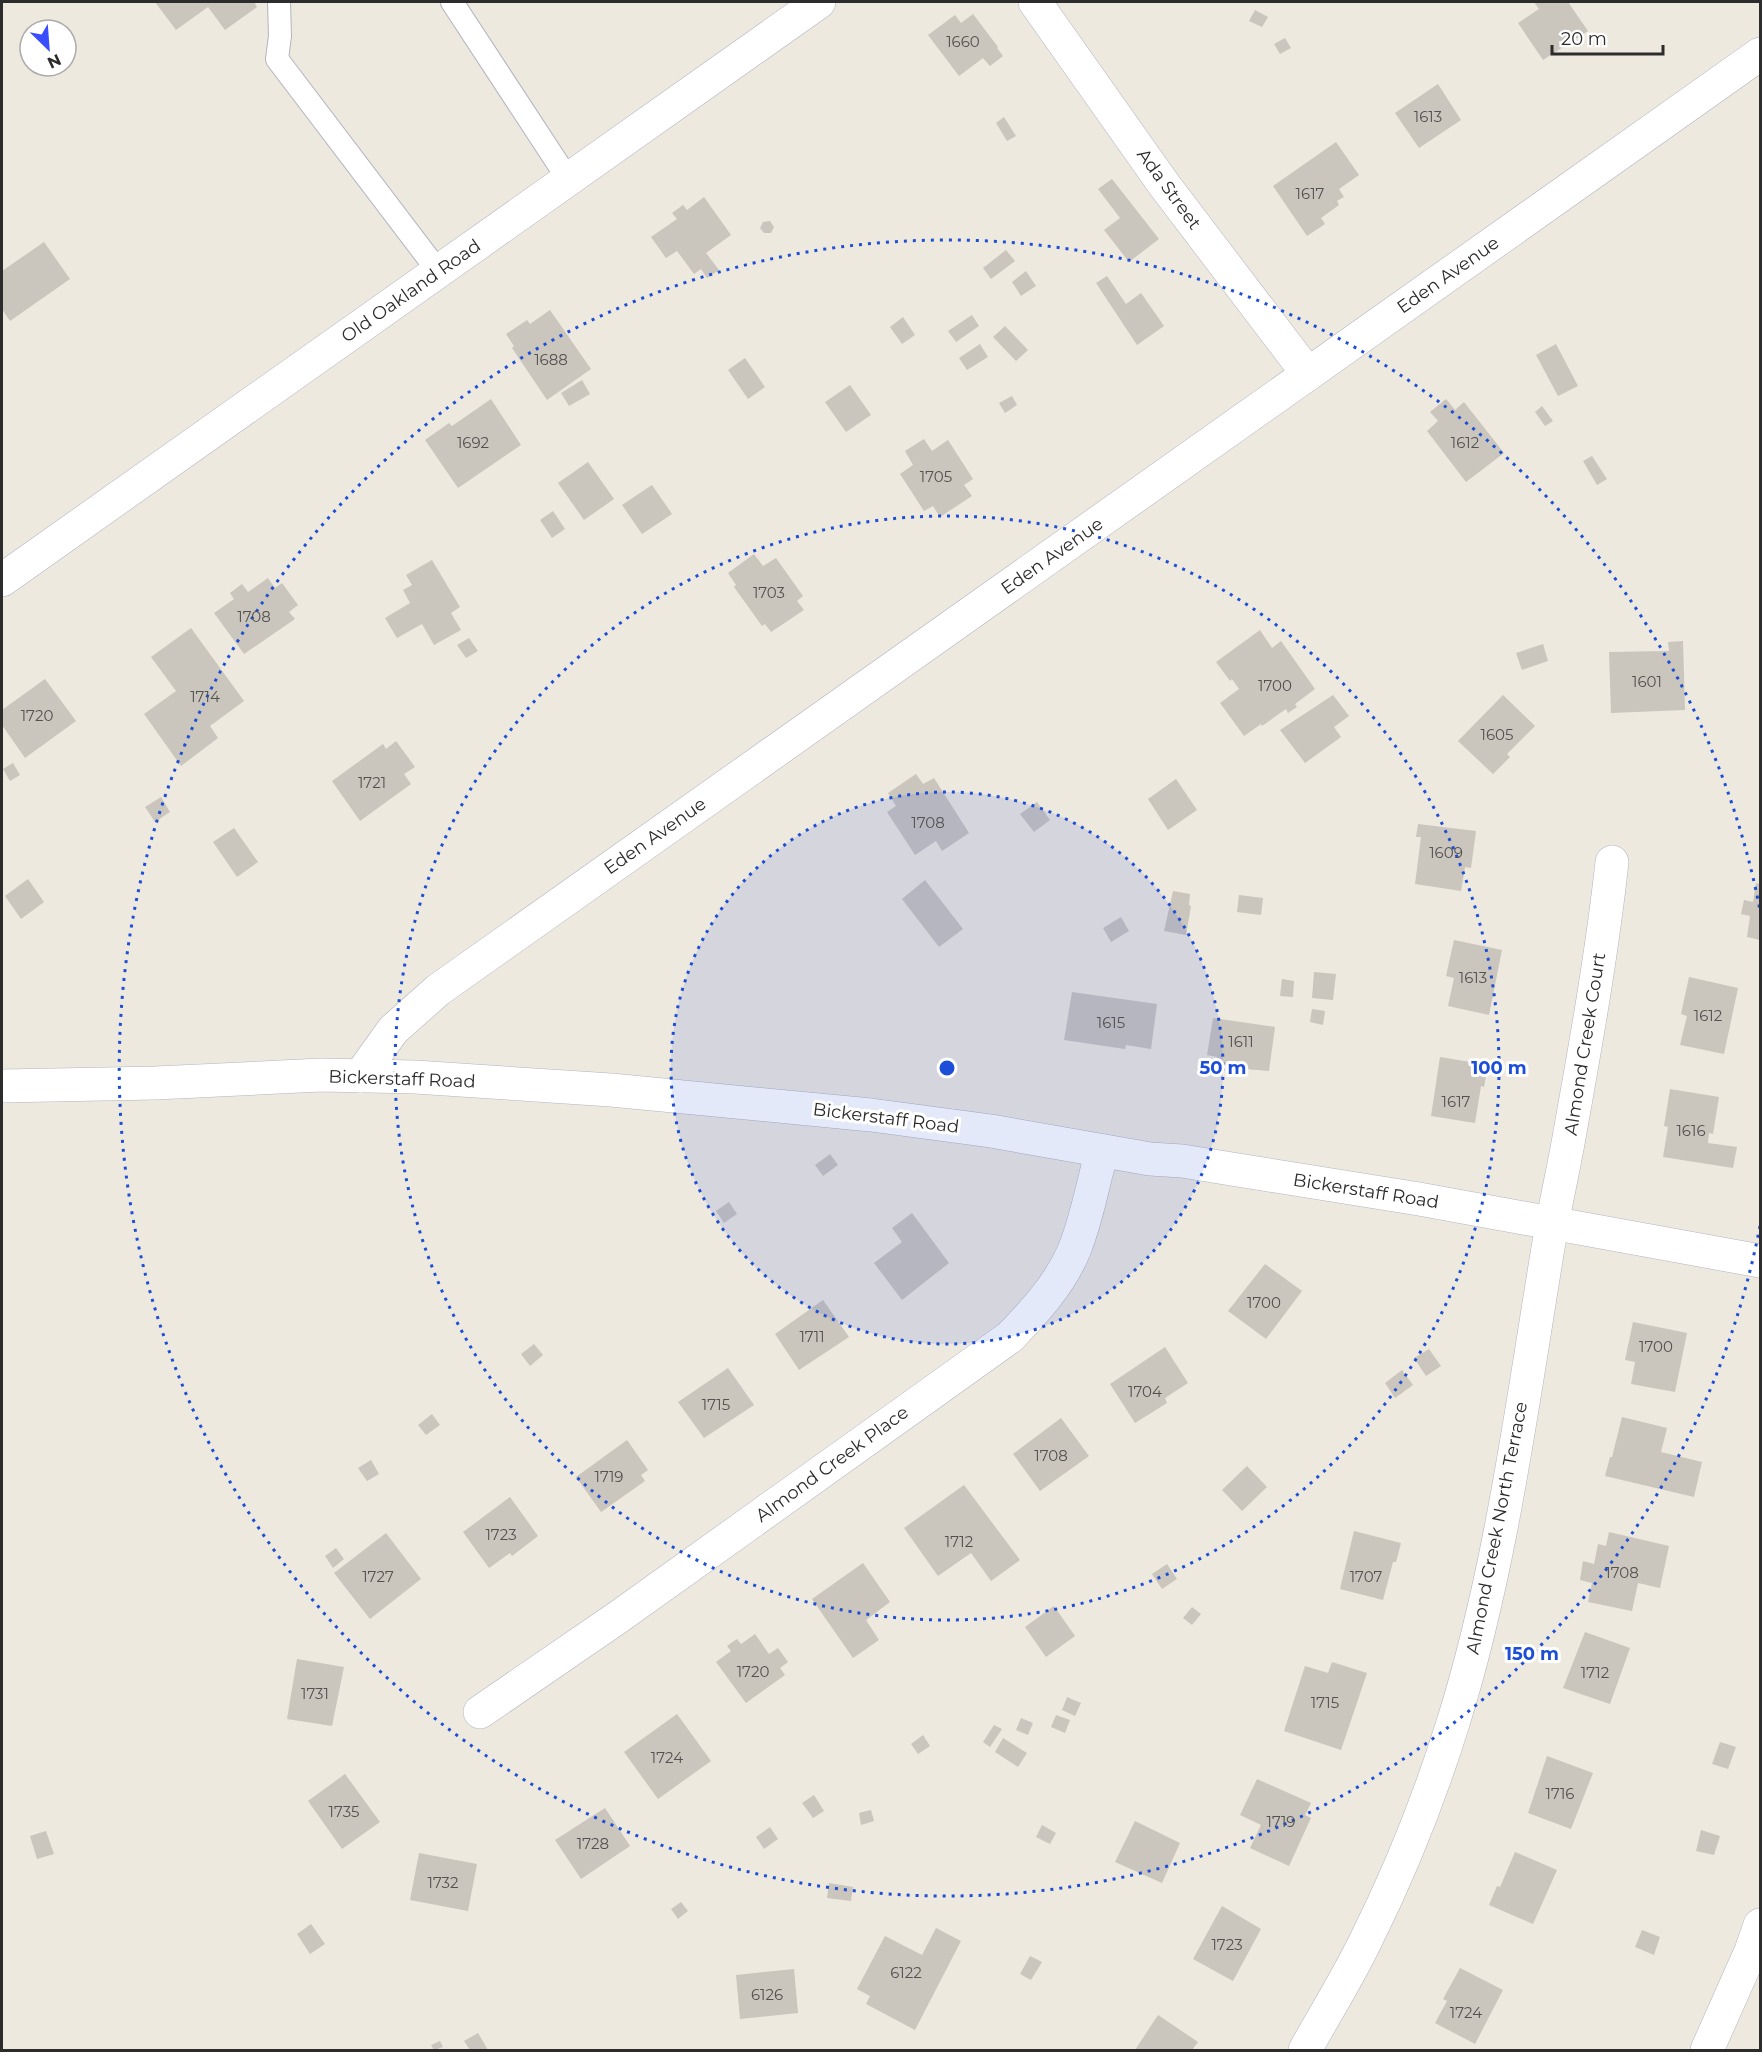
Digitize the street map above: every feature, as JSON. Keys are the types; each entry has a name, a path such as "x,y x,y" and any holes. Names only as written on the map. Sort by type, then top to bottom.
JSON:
{"street":[{"name":"Old Oakland Road","path":"2,580 819,2"},
{"name":"Ada Street","path":"1035,2 1165,186 1308,374"},
{"name":"Eden Avenue","path":"360,1076 393,1030 438,990 1761,54"},
{"name":"Almond Creek Court","path":"1552,1225 1570,1134 1596,977 1612,862"},
{"name":"Bickerstaff Road","path":"2,1086 156,1083 321,1075 415,1077 611,1090 859,1114 991,1131 1150,1159 1182,1161 1634,1237 1761,1261"},
{"name":"Almond Creek Place","path":"480,1712 617,1618 1010,1337 1043,1303 1066,1268 1075,1248 1102,1151"},
{"name":"Almond Creek North Terrace","path":"1305,2050 1364,1944 1387,1896 1416,1826 1453,1724 1474,1648 1500,1533 1552,1225"},
{"path":"1707,2050 1761,1925"}],"lane":[{"path":"279,2 280,36 277,59 438,271"},
{"path":"452,2 568,179"}],"building":[{"path":"155,2 254,2 257,7 225,30 208,7 176,30"},
{"path":"1534,2 1568,2 1588,31 1543,60 1518,23 1539,9"},
{"path":"1255,10 1268,17 1262,27 1249,21"},
{"path":"973,14 1003,56 990,66 983,58 959,76 928,35 955,15 961,23"},
{"path":"1285,38 1291,48 1280,54 1274,44"},
{"path":"1438,84 1461,120 1419,148 1395,113"},
{"path":"1004,117 1016,136 1007,141 996,123"},
{"path":"1336,142 1359,175 1339,189 1344,197 1337,201 1339,205 1321,218 1325,224 1307,236 1273,186"},
{"path":"1112,179 1159,239 1129,262 1104,230 1120,218 1098,189"},
{"path":"704,197 731,235 706,253 719,270 707,278 701,269 694,274 677,251 666,258 651,237 677,219 672,213 683,205 687,210"},
{"path":"770,221 774,227 771,233 764,233 760,228 763,222"},
{"path":"44,242 70,279 10,321 2,309 2,271"},
{"path":"1006,250 1015,261 991,279 983,268"},
{"path":"1026,271 1036,286 1021,296 1012,282"},
{"path":"1107,276 1126,304 1141,293 1164,326 1137,345 1096,283"},
{"path":"550,310 591,369 547,400 512,348 514,346 506,334 527,320 530,324"},
{"path":"972,315 979,326 956,342 948,331"},
{"path":"903,317 915,335 902,344 890,327"},
{"path":"1005,326 1028,350 1016,361 993,337"},
{"path":"980,344 988,357 967,370 959,358"},
{"path":"1556,344 1578,386 1558,396 1536,355"},
{"path":"745,358 765,387 748,399 728,370"},
{"path":"582,380 590,394 569,406 561,393"},
{"path":"850,385 871,415 846,432 825,402"},
{"path":"1012,396 1017,405 1005,413 999,403"},
{"path":"491,399 521,445 458,488 425,440 449,423 452,426"},
{"path":"1446,399 1455,410 1464,402 1504,453 1466,482 1427,431 1438,421 1430,412"},
{"path":"1542,406 1553,421 1545,426 1535,412"},
{"path":"924,439 932,451 948,440 973,479 964,485 972,496 940,517 933,506 924,511 900,474 913,465 905,451"},
{"path":"1592,456 1607,479 1597,485 1583,461"},
{"path":"588,462 614,499 584,520 558,483"},
{"path":"652,485 672,514 642,534 622,505"},
{"path":"553,511 565,529 552,538 540,520"},
{"path":"754,554 763,566 776,558 803,596 797,601 804,610 771,632 765,624 762,626 734,587 736,585 728,573"},
{"path":"432,560 460,607 451,613 461,630 434,645 422,624 397,638 385,618 410,603 403,590 412,585 406,575"},
{"path":"268,578 275,588 282,583 298,605 289,612 295,619 244,654 214,613 234,599 230,593 242,584 248,592"},
{"path":"191,628 244,701 210,726 218,738 181,766 144,714 176,691 151,657"},
{"path":"1260,630 1272,648 1281,641 1315,689 1295,704 1297,707 1288,713 1286,709 1244,736 1220,703 1239,689 1216,662"},
{"path":"469,638 478,651 466,658 457,645"},
{"path":"1683,641 1685,710 1611,713 1609,652 1669,651 1668,642"},
{"path":"1543,644 1548,661 1522,670 1516,653"},
{"path":"45,679 76,721 25,758 2,725 2,710"},
{"path":"1333,695 1349,716 1334,727 1341,737 1305,763 1280,730"},
{"path":"1503,695 1535,726 1507,754 1510,757 1493,774 1458,741"},
{"path":"396,741 415,767 404,774 411,784 360,821 332,781 383,744 386,749"},
{"path":"13,763 20,775 10,781 3,769"},
{"path":"916,774 923,784 934,778 969,833 942,851 936,841 915,855 887,812 896,806 888,793"},
{"path":"1176,779 1197,810 1168,830 1148,799"},
{"path":"161,797 170,812 155,822 145,807"},
{"path":"1037,802 1050,820 1034,832 1020,814"},
{"path":"1418,824 1476,831 1471,868 1465,867 1461,891 1415,884 1421,837 1416,837"},
{"path":"234,828 258,862 237,877 213,842"},
{"path":"28,879 44,902 21,919 5,896"},
{"path":"925,880 963,929 939,947 902,899"},
{"path":"1756,883 1760,884 1760,940 1747,937 1750,916 1741,914 1744,900 1753,902"},
{"path":"1173,891 1190,894 1189,905 1191,906 1186,935 1164,931"},
{"path":"1239,895 1263,898 1261,915 1237,912"},
{"path":"1121,917 1129,931 1111,942 1103,928"},
{"path":"1454,940 1502,950 1489,1015 1448,1006 1454,978 1446,976"},
{"path":"1314,972 1336,974 1333,1000 1312,998"},
{"path":"1689,977 1738,988 1724,1054 1680,1045 1687,1016 1681,1014"},
{"path":"1282,979 1294,981 1293,997 1280,996"},
{"path":"1072,992 1157,1004 1151,1049 1126,1045 1125,1049 1064,1040"},
{"path":"1312,1009 1325,1011 1323,1025 1310,1022"},
{"path":"1213,1018 1275,1027 1269,1071 1232,1068 1232,1066 1216,1063 1217,1057 1207,1055"},
{"path":"1440,1057 1488,1065 1484,1087 1481,1086 1475,1123 1431,1116"},
{"path":"1670,1089 1719,1097 1713,1134 1709,1133 1708,1143 1737,1147 1733,1168 1663,1157 1668,1127 1664,1126"},
{"path":"830,1154 838,1165 823,1176 815,1165"},
{"path":"729,1202 737,1214 724,1223 716,1211"},
{"path":"912,1213 949,1263 902,1300 874,1263 902,1242 892,1228"},
{"path":"1265,1264 1302,1291 1266,1339 1228,1311"},
{"path":"823,1300 849,1337 799,1370 775,1334"},
{"path":"1633,1322 1687,1333 1675,1392 1631,1384 1635,1362 1625,1360"},
{"path":"534,1344 543,1355 530,1366 521,1354"},
{"path":"1165,1347 1188,1383 1165,1398 1167,1403 1135,1423 1110,1384"},
{"path":"1429,1349 1441,1366 1426,1376 1414,1358"},
{"path":"728,1368 754,1405 704,1438 678,1402"},
{"path":"1402,1370 1413,1385 1395,1398 1385,1383"},
{"path":"432,1414 440,1425 426,1435 418,1425"},
{"path":"1622,1417 1667,1428 1661,1452 1702,1462 1694,1497 1605,1476"},
{"path":"1061,1418 1089,1456 1040,1491 1013,1454"},
{"path":"627,1440 648,1470 641,1475 645,1481 601,1512 576,1477"},
{"path":"371,1460 379,1474 367,1481 358,1468"},
{"path":"1247,1466 1267,1487 1242,1511 1222,1490"},
{"path":"964,1485 1020,1560 991,1581 971,1553 938,1576 904,1528"},
{"path":"510,1497 538,1536 512,1556 510,1553 489,1568 463,1532"},
{"path":"1354,1531 1401,1543 1396,1562 1393,1562 1383,1600 1340,1589"},
{"path":"1609,1532 1669,1546 1660,1588 1638,1583 1632,1611 1588,1602 1592,1583 1580,1580 1583,1561 1594,1564 1598,1544 1606,1546"},
{"path":"386,1533 421,1579 370,1619 334,1573"},
{"path":"336,1548 344,1559 333,1568 325,1556"},
{"path":"863,1563 890,1602 866,1620 879,1640 853,1658 812,1599"},
{"path":"1167,1564 1177,1579 1162,1589 1152,1574"},
{"path":"1054,1606 1075,1636 1046,1657 1025,1627"},
{"path":"1192,1607 1201,1614 1192,1625 1183,1618"},
{"path":"1585,1632 1630,1648 1610,1704 1563,1688"},
{"path":"755,1634 769,1654 778,1648 788,1662 780,1668 785,1675 746,1703 716,1662 731,1651 727,1646 737,1639 741,1644"},
{"path":"297,1659 344,1667 332,1726 287,1719"},
{"path":"1332,1662 1367,1673 1341,1750 1284,1731 1305,1666 1328,1673"},
{"path":"1067,1697 1081,1703 1075,1716 1062,1710"},
{"path":"677,1714 711,1761 658,1799 624,1752"},
{"path":"1056,1715 1070,1720 1065,1733 1051,1727"},
{"path":"1021,1718 1033,1723 1028,1735 1016,1730"},
{"path":"994,1725 1002,1729 990,1747 983,1742"},
{"path":"923,1735 930,1746 918,1754 911,1744"},
{"path":"1003,1738 1027,1753 1018,1767 995,1752"},
{"path":"1720,1742 1736,1747 1728,1769 1712,1764"},
{"path":"1547,1756 1593,1773 1571,1829 1528,1813"},
{"path":"345,1774 380,1822 342,1849 308,1801"},
{"path":"1257,1779 1311,1803 1305,1815 1311,1818 1289,1866 1250,1848 1261,1825 1240,1815"},
{"path":"814,1795 824,1811 813,1818 802,1803"},
{"path":"605,1808 630,1846 581,1879 555,1840"},
{"path":"871,1810 874,1821 861,1825 859,1813"},
{"path":"1135,1821 1180,1843 1162,1883 1115,1862"},
{"path":"1042,1825 1056,1833 1050,1844 1036,1837"},
{"path":"770,1827 778,1839 764,1849 756,1837"},
{"path":"1701,1830 1720,1836 1714,1855 1696,1851"},
{"path":"46,1831 54,1854 37,1859 30,1836"},
{"path":"1515,1852 1557,1870 1533,1924 1489,1905 1497,1886 1500,1887"},
{"path":"419,1853 477,1864 468,1911 410,1900"},
{"path":"829,1883 853,1887 851,1901 827,1898"},
{"path":"681,1902 688,1911 678,1919 671,1909"},
{"path":"1222,1906 1261,1929 1233,1981 1193,1959"},
{"path":"311,1924 325,1944 310,1954 297,1934"},
{"path":"936,1928 961,1941 915,2030 866,2004 870,1996 857,1989 885,1936 922,1955"},
{"path":"1642,1930 1660,1937 1654,1955 1635,1947"},
{"path":"1030,1956 1042,1962 1031,1980 1020,1974"},
{"path":"1460,1968 1503,1990 1475,2044 1435,2023 1447,2001 1443,1999"},
{"path":"794,1969 798,2013 740,2019 736,1975"},
{"path":"1158,2015 1198,2042 1192,2050 1135,2050"},
{"path":"478,2033 488,2050 470,2050 464,2041"},
{"path":"440,2041 443,2047 434,2050 431,2045"}]}
